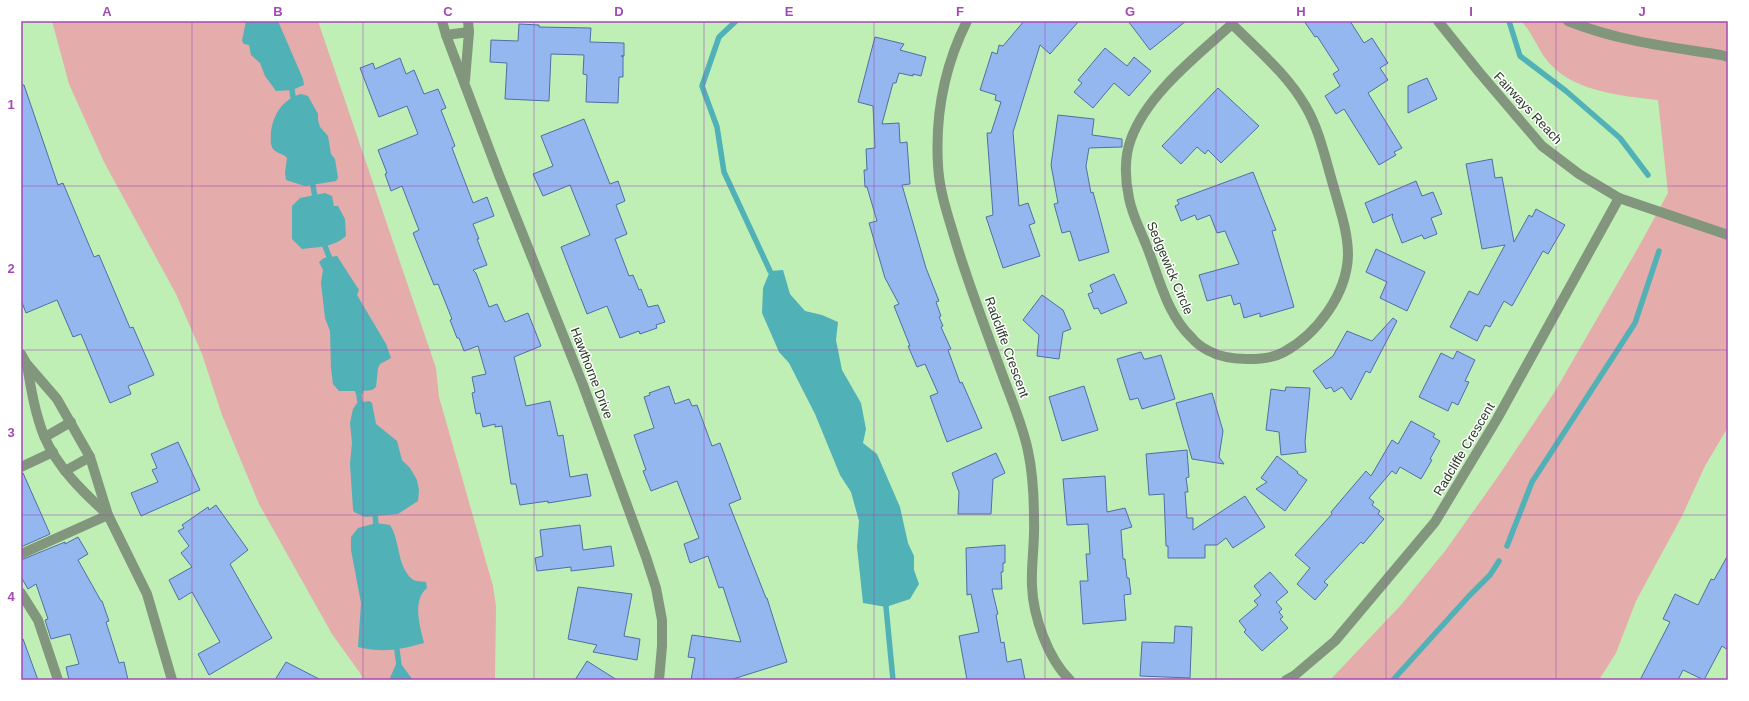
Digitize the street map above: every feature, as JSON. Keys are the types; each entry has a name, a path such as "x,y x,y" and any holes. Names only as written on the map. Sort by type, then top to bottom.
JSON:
{"street":[{"name":"Hawthorne Drive","path":"442,21 499,175 583,385 650,569 656,588 662,620 662,646 658,680"},
{"name":"Hawthorne Drive","path":"464,82 469,32 468,21"},
{"name":"Radcliffe Crescent","path":"967,21 955,45 942,89 938,125 938,167 945,207 960,258 1017,414 1028,450 1033,485 1034,521 1032,586 1035,613 1047,646 1065,675 1070,680"},
{"name":"Fairways Reach","path":"1438,21 1478,72 1542,146 1579,174 1619,198 1728,234"},
{"path":"1568,21 1609,35 1650,45 1721,54 1728,57"},
{"name":"Sedgewick Circle","path":"1232,22 1289,83 1307,108 1321,144 1346,230 1348,257 1342,284 1326,314 1306,337 1283,353 1257,359 1229,358 1209,351 1192,339 1179,324 1168,302 1133,212 1129,200 1126,181 1126,162 1130,139 1143,116 1157,97 1184,68 1232,22"},
{"path":"446,35 469,32"},
{"name":"Radcliffe Crescent","path":"1286,680 1295,675 1335,641 1435,522 1497,419 1619,198"},
{"path":"21,354 26,363 57,399 90,457 108,515 147,594 172,680"},
{"path":"26,363 34,405 45,437 53,452 82,491 108,515"},
{"path":"45,437 71,422"},
{"path":"21,467 53,452"},
{"path":"65,470 90,457"},
{"path":"21,554 108,515"},
{"path":"21,593 38,620 58,680"}],"shaded area":[{"path":"52,21 318,21 436,368 439,397 493,586 496,606 495,680 363,680 360,673 332,634 259,504 222,415 202,354 176,294 104,162 69,84"},
{"path":"1521,21 1728,21 1728,427 1705,466 1682,516 1636,601 1616,653 1599,680 1330,680 1400,606 1445,551 1497,478 1554,393 1668,193 1658,100 1630,97 1601,91 1586,87 1573,81 1550,64"}],"water":[{"path":"246,21 278,21 303,79 304,85 292,90 276,91 265,76 260,63 251,55 249,45 244,44 242,41"},
{"path":"301,94 308,96 318,114 320,127 328,136 331,154 335,159 338,178 336,181 305,186 286,180 285,173 287,158 275,151 272,147 272,125 277,113 284,103"},
{"path":"325,193 332,196 334,206 338,206 345,219 346,236 331,244 302,249 292,239 292,206 300,198"},
{"path":"337,256 359,290 357,295 386,344 391,358 380,364 378,368 376,387 372,390 363,391 363,394 356,394 355,391 339,391 333,384 330,331 325,318 321,283 323,270 319,262 324,258"},
{"path":"783,270 790,294 805,311 822,315 838,322 836,340 842,370 861,403 866,429 863,443 877,454 900,507 908,543 914,556 914,570 919,584 910,599 886,607 863,603 857,547 859,521 851,492 840,475 815,414 789,363 779,352 762,313 763,288 770,271"},
{"path":"369,401 372,403 376,424 397,441 402,460 410,468 417,480 419,490 418,501 398,514 365,517 354,512 353,509 350,464 352,443 350,423 353,409 357,403"},
{"path":"376,523 390,525 396,538 406,573 414,580 426,582 427,588 422,593 418,606 419,621 424,643 391,650 376,650 358,647 361,603 351,550 351,537 358,528"},
{"path":"398,660 413,680 389,680"}],"building":[{"path":"1024,21 1079,21 1050,54 1040,45 1013,132 1019,206 1028,203 1035,223 1029,225 1040,256 1003,268 986,217 993,215 987,133 991,133 1001,102 995,100 996,95 980,90 992,52 997,54 999,45 1003,46"},
{"path":"1128,21 1186,21 1150,50"},
{"path":"1304,21 1350,21 1364,43 1372,38 1388,63 1380,68 1388,80 1368,93 1402,148 1394,152 1396,155 1379,165 1344,109 1336,114 1325,96 1340,86 1333,74 1339,70 1317,36 1315,37"},
{"path":"519,24 539,25 539,27 591,28 590,42 624,43 623,77 619,77 618,103 586,102 587,75 583,74 584,55 551,54 549,101 505,99 507,63 490,62 491,40 518,41"},
{"path":"875,37 904,44 900,50 926,57 921,76 899,73 896,83 893,83 882,124 899,123 900,143 907,142 910,184 902,185 926,268 939,301 936,302 941,316 939,317 943,326 941,327 951,349 948,350 960,383 962,382 982,428 947,442 930,396 938,393 925,364 917,367 908,346 910,346 894,306 899,304 885,278 869,223 877,221 867,187 865,187 864,170 867,170 866,149 875,148 873,106 858,102"},
{"path":"1105,48 1127,66 1134,57 1151,71 1129,96 1114,83 1093,108 1074,92 1082,83 1078,80"},
{"path":"400,58 406,74 414,70 424,94 438,89 446,108 441,110 455,146 452,148 473,203 487,197 494,216 473,224 487,265 473,270 476,273 489,307 497,304 505,322 528,313 541,346 514,357 526,406 550,401 558,436 563,435 570,477 587,474 591,496 548,503 548,501 520,505 516,484 511,484 502,426 495,427 495,424 483,427 480,413 476,414 472,393 475,392 472,377 486,374 478,346 464,351 459,338 457,338 450,320 452,319 438,284 434,285 413,233 419,230 402,186 391,191 385,174 387,173 378,150 418,134 407,106 379,117 360,68 373,63 375,69"},
{"path":"1427,78 1437,99 1408,113 1408,86"},
{"path":"21,85 24,85 58,185 63,183 94,257 99,255 130,328 133,327 154,375 128,386 131,394 110,403 81,334 73,337 57,300 26,313 21,300"},
{"path":"1218,88 1259,126 1221,163 1208,150 1205,154 1197,147 1181,164 1162,146"},
{"path":"1058,115 1094,119 1092,135 1122,139 1122,147 1089,148 1086,166 1091,193 1093,192 1109,252 1079,261 1070,231 1062,233 1054,204 1058,203 1051,165"},
{"path":"584,119 610,184 618,181 625,201 616,205 627,234 615,239 629,276 633,275 639,290 641,289 648,307 658,305 665,322 656,325 657,328 640,334 639,331 620,338 607,306 587,314 561,247 590,235 570,185 543,196 533,174 553,166 541,136"},
{"path":"1492,159 1495,178 1502,177 1514,242 1529,215 1532,217 1536,209 1565,225 1548,254 1543,251 1512,306 1504,301 1490,327 1485,325 1477,341 1450,327 1469,291 1478,295 1505,245 1482,249 1466,164"},
{"path":"1253,172 1276,230 1272,231 1294,307 1260,317 1260,313 1244,318 1240,303 1234,305 1231,295 1207,301 1199,275 1239,264 1225,231 1217,233 1210,215 1197,220 1195,215 1181,221 1175,206 1179,204 1177,200"},
{"path":"1416,181 1422,196 1433,192 1442,214 1431,218 1437,234 1424,239 1422,235 1402,243 1392,217 1393,214 1373,223 1365,203"},
{"path":"1376,249 1425,272 1407,311 1380,298 1387,282 1366,272"},
{"path":"1114,274 1127,303 1101,314 1098,308 1094,309 1088,294 1093,292 1090,285"},
{"path":"1042,295 1063,310 1071,329 1063,332 1059,359 1037,356 1039,335 1023,320"},
{"path":"1393,318 1397,321 1370,373 1366,371 1351,400 1342,387 1334,392 1331,387 1326,389 1313,371 1333,356 1347,331 1372,341"},
{"path":"1457,351 1475,360 1465,381 1469,382 1458,405 1452,402 1448,411 1419,397 1441,353 1453,359"},
{"path":"1141,352 1144,359 1161,355 1175,399 1142,409 1138,398 1130,400 1117,359"},
{"path":"669,386 675,404 689,399 692,406 697,405 712,446 720,443 741,499 729,504 767,598 787,662 730,680 691,680 695,658 688,657 692,635 741,642 723,587 719,588 708,556 690,563 684,544 699,538 677,481 651,491 643,471 646,470 634,435 654,428 644,397 650,395 649,393"},
{"path":"1084,386 1098,430 1062,441 1049,397"},
{"path":"1286,387 1310,388 1305,442 1306,452 1281,455 1279,432 1266,430 1271,389 1285,391"},
{"path":"1212,393 1223,431 1219,457 1224,464 1192,459 1176,403"},
{"path":"1411,421 1435,434 1433,437 1440,441 1430,459 1432,460 1421,479 1400,467 1396,474 1392,471 1369,498 1374,502 1372,505 1380,511 1378,514 1384,519 1363,544 1361,542 1324,582 1328,585 1315,600 1297,584 1310,568 1295,555 1332,514 1331,512 1366,471 1371,476 1392,440 1398,444"},
{"path":"178,442 200,490 141,516 131,493 158,482 152,470 157,468 151,454"},
{"path":"1187,450 1189,477 1186,478 1188,492 1185,492 1187,518 1193,518 1193,530 1245,496 1265,527 1233,548 1226,538 1217,545 1205,545 1205,558 1168,558 1168,546 1166,546 1164,494 1149,495 1146,454"},
{"path":"996,453 1005,473 993,479 991,514 958,514 959,492 952,473"},
{"path":"1277,456 1307,480 1285,511 1256,489 1267,482 1261,478"},
{"path":"21,473 23,473 50,534 21,547"},
{"path":"1105,476 1107,512 1125,508 1132,527 1121,530 1123,559 1125,559 1127,578 1129,578 1131,594 1124,595 1126,620 1083,624 1080,581 1088,581 1086,554 1090,554 1088,524 1067,525 1063,479"},
{"path":"216,505 248,550 230,564 272,638 209,675 198,654 220,642 192,592 179,600 169,580 192,567 181,553 189,546 178,531 184,528 182,525 208,507 209,510"},
{"path":"580,525 583,550 611,546 614,566 571,571 571,567 537,571 535,558 543,556 540,530"},
{"path":"78,537 88,554 78,560 102,601 109,621 106,622 119,663 124,662 128,680 69,680 66,667 79,664 70,634 51,639 45,620 48,619 36,584 28,589 21,577 21,560 65,542 65,544"},
{"path":"1005,545 1005,563 1003,563 1003,572 1001,572 1002,589 992,589 998,614 996,615 1001,643 1004,642 1007,662 1021,659 1025,680 967,680 959,636 979,632 971,594 967,595 966,548"},
{"path":"1728,555 1728,650 1722,646 1704,680 1683,670 1678,680 1640,680 1670,622 1663,619 1675,594 1698,605 1711,579 1714,580"},
{"path":"1270,572 1288,592 1276,602 1282,609 1279,612 1283,617 1280,619 1288,628 1262,651 1244,632 1246,630 1239,621 1258,605 1254,601 1261,595 1254,586"},
{"path":"578,587 632,594 624,636 640,639 637,660 593,652 597,645 568,639"},
{"path":"1175,626 1192,627 1190,678 1140,676 1142,642 1174,643"},
{"path":"21,639 23,639 38,680 21,680"},
{"path":"587,661 617,680 575,680"},
{"path":"286,662 321,680 275,680"}],"waterway":[{"path":"736,21 719,37 702,86 717,127 724,172 770,271"},
{"path":"1509,21 1520,56 1566,91 1620,138 1648,175"},
{"path":"290,85 294,103"},
{"path":"312,180 316,203"},
{"path":"323,241 332,264"},
{"path":"1507,546 1532,482 1635,323 1659,251"},
{"path":"358,388 361,409"},
{"path":"375,509 376,530"},
{"path":"1393,680 1490,575 1499,561"},
{"path":"886,607 893,680"},
{"path":"396,643 401,680"}]}
